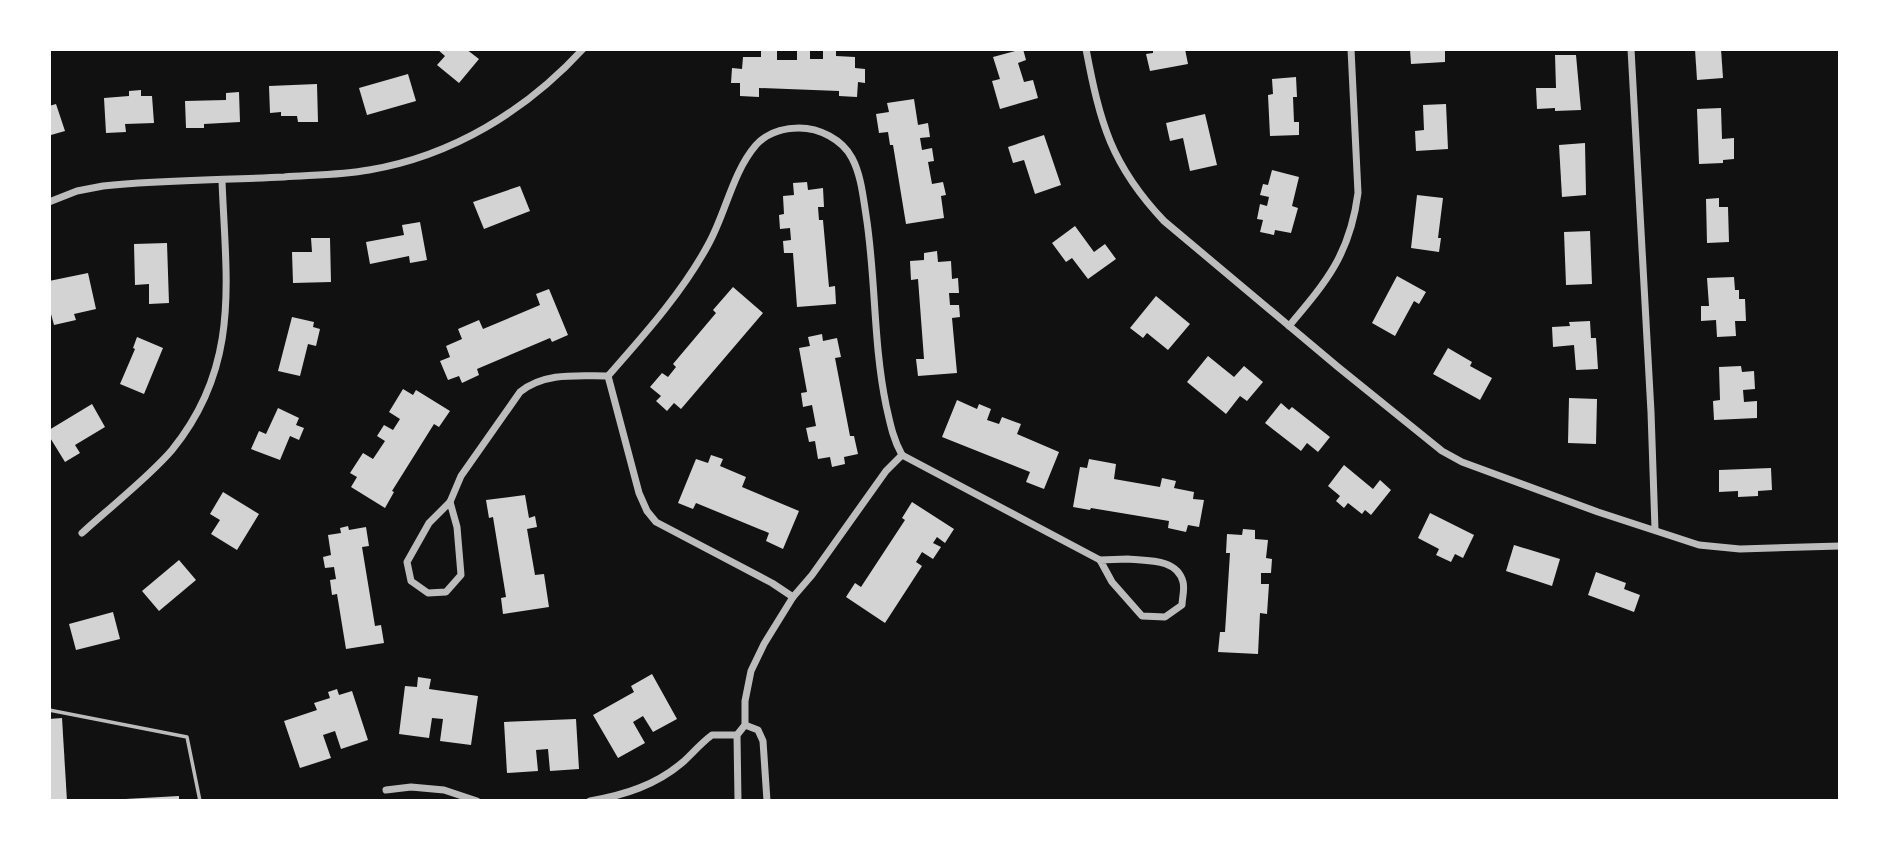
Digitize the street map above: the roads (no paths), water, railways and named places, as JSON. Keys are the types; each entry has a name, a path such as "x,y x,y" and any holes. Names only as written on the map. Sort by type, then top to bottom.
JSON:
{"street":[{"path":"49,202 77,191 103,186 345,174 424,156 489,127 547,85 583,49"},
{"path":"1086,49 1100,118 1111,146 1130,182 1164,221 1442,451 1462,462 1699,545 1740,549 1840,546"},
{"path":"1289,326 1334,270 1350,235 1355,216 1358,193 1351,49"},
{"path":"1631,49 1655,529"},
{"path":"608,376 688,278 720,222 747,156 770,133 800,128 815,129 840,144 851,156 858,173 868,228 879,371 894,440 902,455 1100,560 1163,562 1177,571 1184,583 1182,606 1165,617 1142,616 1112,582 1100,560"},
{"path":"82,533 170,452 198,412 208,391 223,345 226,318 222,181"},
{"path":"450,502 457,527 461,575 446,592 428,593 411,581 407,562 429,523 450,502 461,476 520,392 532,383 556,376 608,376"},
{"path":"608,376 639,493 656,522 772,583 793,597"},
{"path":"738,801 737,735 745,725 745,701 751,671 793,597 812,575 886,471 902,455"},
{"path":"745,725 758,730 763,741 767,801"},
{"path":"590,801 641,788 683,762 712,735 737,735"},
{"path":"386,790 411,787 444,790 477,801"}],"lane":[{"path":"49,710 187,737 200,801"}]}
